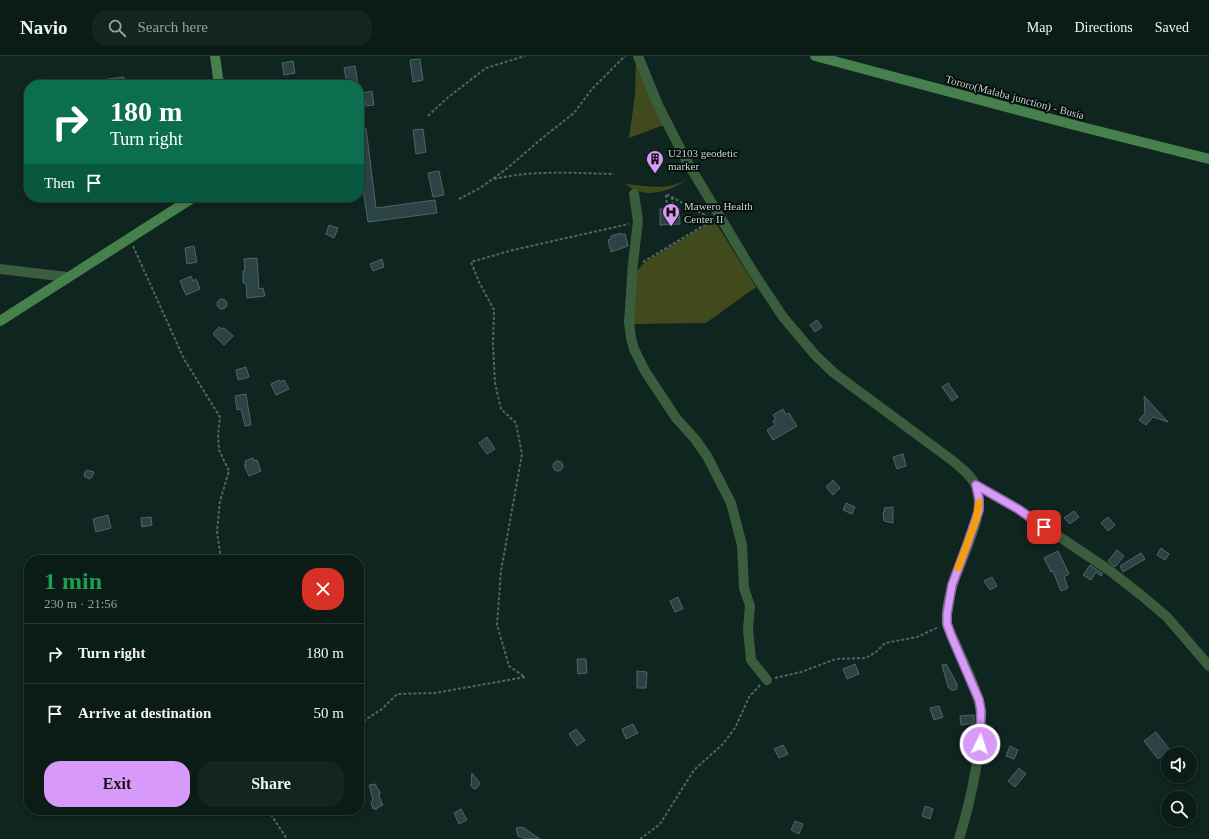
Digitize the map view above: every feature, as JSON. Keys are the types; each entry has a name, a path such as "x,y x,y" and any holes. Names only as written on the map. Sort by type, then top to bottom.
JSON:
{"main road":[{"path":"215,56 218,80"},
{"name":"Tororo(Malaba junction) - Busia","path":"815,56 1078,126 1209,159"},
{"path":"0,321 186,202"}],"street":[{"path":"638,56 671,131 706,194 753,272 800,338 834,373 953,461 971,477 976,485 979,499 979,510 952,585 947,604 947,622 974,687 981,711 980,744 959,839"},
{"path":"634,194 638,221 629,322 634,349 645,371 676,418 695,439 707,456 731,503 742,545 744,588 750,606 748,629 751,660 767,680"},
{"path":"0,269 67,277"},
{"path":"976,485 1018,509 1109,570 1167,617 1209,666"}],"path":[{"path":"428,116 446,99 486,68 525,56"},
{"path":"459,199 492,179 574,113 592,89 625,56"},
{"path":"492,179 512,175 536,174 614,174"},
{"path":"632,275 645,260 713,219 666,194 667,208"},
{"path":"672,197 672,208"},
{"path":"364,721 382,709 398,694 435,693 525,677 509,666 497,625 501,570 522,454 516,423 501,409 494,383 494,310 480,284 471,262 513,250 638,221"},
{"path":"129,238 150,279 184,359 220,417 218,434 219,450 229,471 220,502 217,531 220,555"},
{"path":"640,839 660,824 694,770 723,744 735,728 749,697 762,682 801,672 836,659 866,658 876,652 885,643 917,637 935,630 947,622"},
{"path":"271,815 288,839"}],"green space":[{"path":"636,58 664,125 629,138 635,95"},
{"path":"688,179 665,191 649,193 632,189 625,184 657,187 673,185"},
{"path":"714,220 756,287 706,323 633,324 634,274 645,262"}],"building":[{"path":"420,59 423,80 413,82 410,60"},
{"path":"293,61 295,73 284,75 282,63"},
{"path":"355,66 357,80 346,80 344,68"},
{"path":"124,77 124,80 100,80"},
{"path":"372,91 374,105 366,106 364,93"},
{"path":"364,128 366,128 376,208 435,200 437,213 368,222 364,195"},
{"path":"423,129 426,152 416,154 413,130"},
{"path":"439,171 444,195 433,197 428,173"},
{"path":"679,208 680,224 660,225 660,209"},
{"path":"329,225 338,228 334,238 326,234"},
{"path":"621,233 622,235 625,234 628,246 611,252 608,240 611,239 611,236"},
{"path":"194,246 197,262 187,264 185,248"},
{"path":"257,258 259,289 263,288 265,296 247,298 246,283 243,283 243,271 245,271 244,259"},
{"path":"382,259 384,267 373,271 370,264"},
{"path":"191,276 193,281 196,279 200,289 186,295 180,281"},
{"path":"220,299 224,299 226,300 226,308 220,309 217,306 217,302"},
{"path":"817,320 822,327 815,332 810,325"},
{"path":"219,327 222,329 224,328 233,336 224,345 213,334"},
{"path":"246,367 249,377 238,380 236,370"},
{"path":"279,380 280,382 284,380 289,389 276,395 271,384"},
{"path":"948,383 958,397 952,401 942,387"},
{"path":"246,394 251,425 245,426 241,409 237,410 235,396"},
{"path":"1144,396 1168,422 1153,417 1146,425 1139,420 1145,413"},
{"path":"783,409 786,415 789,413 797,426 773,440 767,430 775,425 773,421 776,420 773,415"},
{"path":"487,437 495,449 487,454 479,443"},
{"path":"903,454 906,466 897,469 893,457"},
{"path":"253,458 254,461 257,460 261,471 249,476 244,465 246,465 245,461"},
{"path":"556,461 560,461 563,466 560,471 556,471 553,468 553,464"},
{"path":"87,470 94,472 92,477 89,479 84,476"},
{"path":"833,480 840,488 833,495 826,487"},
{"path":"846,503 855,507 852,514 843,510"},
{"path":"893,507 893,523 884,521 884,508"},
{"path":"1074,511 1079,517 1070,524 1064,518"},
{"path":"108,515 111,528 96,532 93,519"},
{"path":"151,517 152,525 142,527 141,518"},
{"path":"1108,517 1115,525 1108,531 1101,523"},
{"path":"1161,548 1169,554 1165,560 1157,555"},
{"path":"1117,550 1124,556 1115,567 1108,561"},
{"path":"1058,551 1069,574 1064,577 1068,588 1061,591 1053,571 1051,572 1044,558"},
{"path":"1141,553 1145,559 1123,572 1120,566"},
{"path":"1090,565 1103,574 1101,576 1096,572 1091,580 1083,575"},
{"path":"992,577 997,586 990,590 984,581"},
{"path":"678,597 683,609 675,612 670,601"},
{"path":"577,659 586,659 587,673 578,674"},
{"path":"855,664 859,674 847,679 843,669"},
{"path":"946,664 957,684 957,689 951,690 948,687 942,665"},
{"path":"637,671 647,672 646,688 637,688"},
{"path":"939,706 943,717 934,720 930,708"},
{"path":"974,715 974,723 961,725 960,716"},
{"path":"633,724 638,733 626,739 622,729"},
{"path":"576,729 585,740 577,746 569,734"},
{"path":"1156,732 1167,747 1161,747 1161,756 1158,759 1144,741"},
{"path":"783,745 788,754 779,758 774,749"},
{"path":"1010,746 1018,750 1014,759 1006,756"},
{"path":"1019,768 1026,774 1015,787 1008,781"},
{"path":"472,773 480,783 477,788 474,789 471,786"},
{"path":"375,784 380,792 379,796 383,805 376,810 375,808 373,809 371,802 373,800 369,785"},
{"path":"925,806 933,809 930,819 922,816"},
{"path":"461,809 467,820 459,824 454,813"},
{"path":"795,821 803,824 799,834 791,830"},
{"path":"521,827 540,839 527,839 518,836 516,828"}],"slow traffic":[{"path":"958,568 976,520 979,510 979,502"}],"place":[{"name":"U2103 geodetic marker","path":"655,174"},
{"name":"Mawero Health Center II","path":"671,227"}],"route":[{"path":"980,744 981,711 979,700 947,624 947,604 952,585 979,510 979,499 976,485 1018,509 1044,527"}]}
